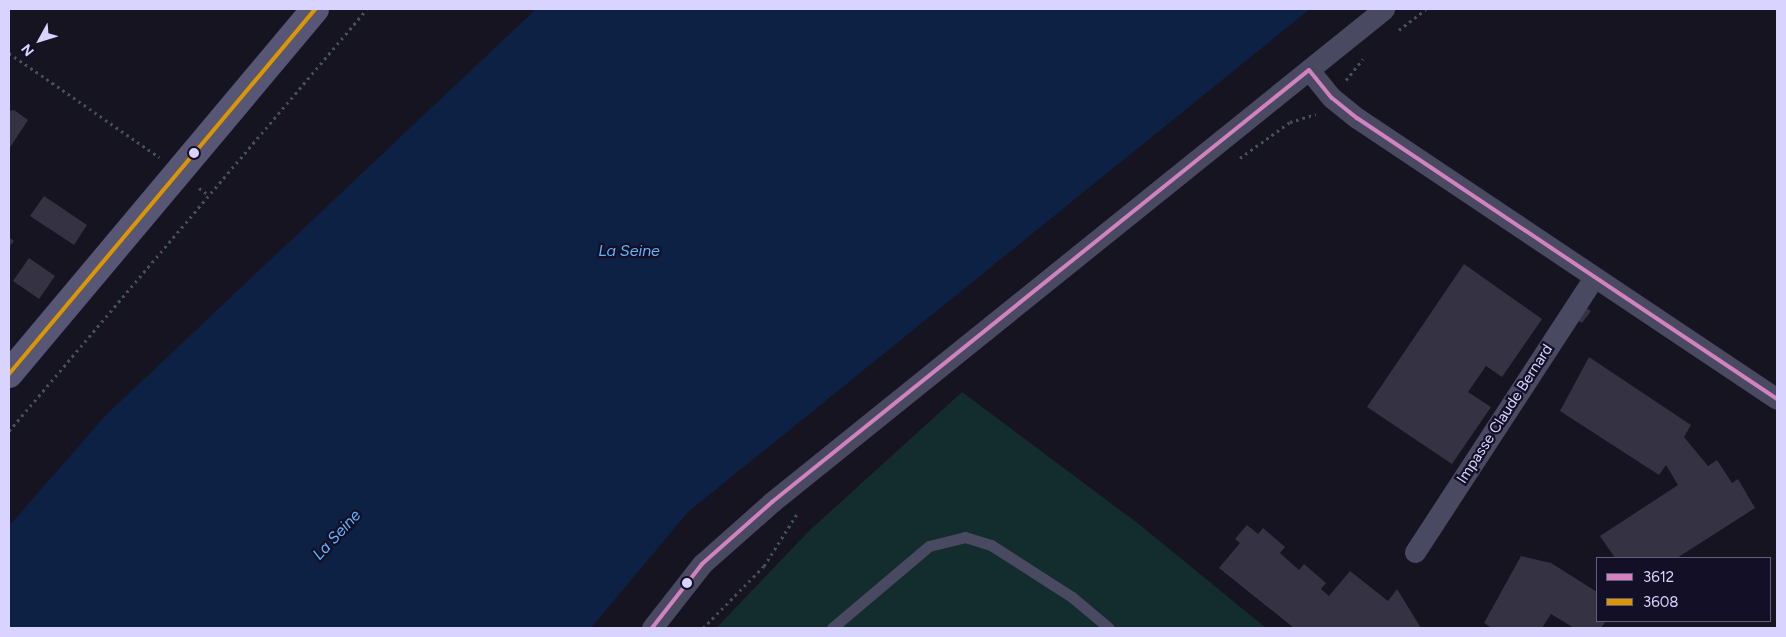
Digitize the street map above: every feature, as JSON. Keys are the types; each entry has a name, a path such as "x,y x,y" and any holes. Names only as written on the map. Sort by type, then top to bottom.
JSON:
{"main road":[{"path":"9,374 315,9"}],"street":[{"path":"652,628 702,564 772,502 1384,9"},
{"path":"1309,70 1332,98 1357,118 1777,399"},
{"name":"Impasse Claude Bernard","path":"1415,552 1594,277"}],"lane":[{"path":"832,628 929,546 965,537 991,545 1109,628"}],"path":[{"path":"9,431 367,9"},
{"path":"9,53 168,163"},
{"path":"703,628 764,566 798,512"}],"green space":[{"path":"962,392 1140,525 1266,628 716,628 810,530"}],"water":[{"name":"La Seine","path":"536,9 1310,9 688,512 591,628 9,628 9,526 106,415"}],"building":[{"path":"14,110 28,120 9,149 9,111"},
{"path":"44,196 87,225 74,245 30,216"},
{"path":"9,237 14,241 9,247"},
{"path":"29,258 55,276 39,299 13,281"},
{"path":"1464,264 1542,319 1502,377 1486,366 1468,392 1491,407 1452,464 1367,407"},
{"path":"1584,306 1591,311 1582,323 1575,319"},
{"path":"1589,357 1691,425 1684,437 1708,466 1717,460 1732,483 1738,479 1755,508 1679,557 1614,557 1600,536 1678,485 1666,465 1659,475 1560,411"},
{"path":"1247,525 1258,534 1263,528 1285,547 1280,553 1299,570 1304,564 1326,583 1321,589 1329,596 1350,571 1388,601 1397,589 1421,628 1294,628 1219,568 1240,543 1235,539"},
{"path":"1521,556 1551,563 1596,591 1596,622 1605,622 1601,628 1574,628 1551,614 1542,628 1492,628 1484,623"}],"transit line":[{"name":"3608","path":"9,374 315,9"},
{"name":"3612","path":"652,628 702,564 772,502 1309,70 1332,98 1357,118 1777,399"}]}
